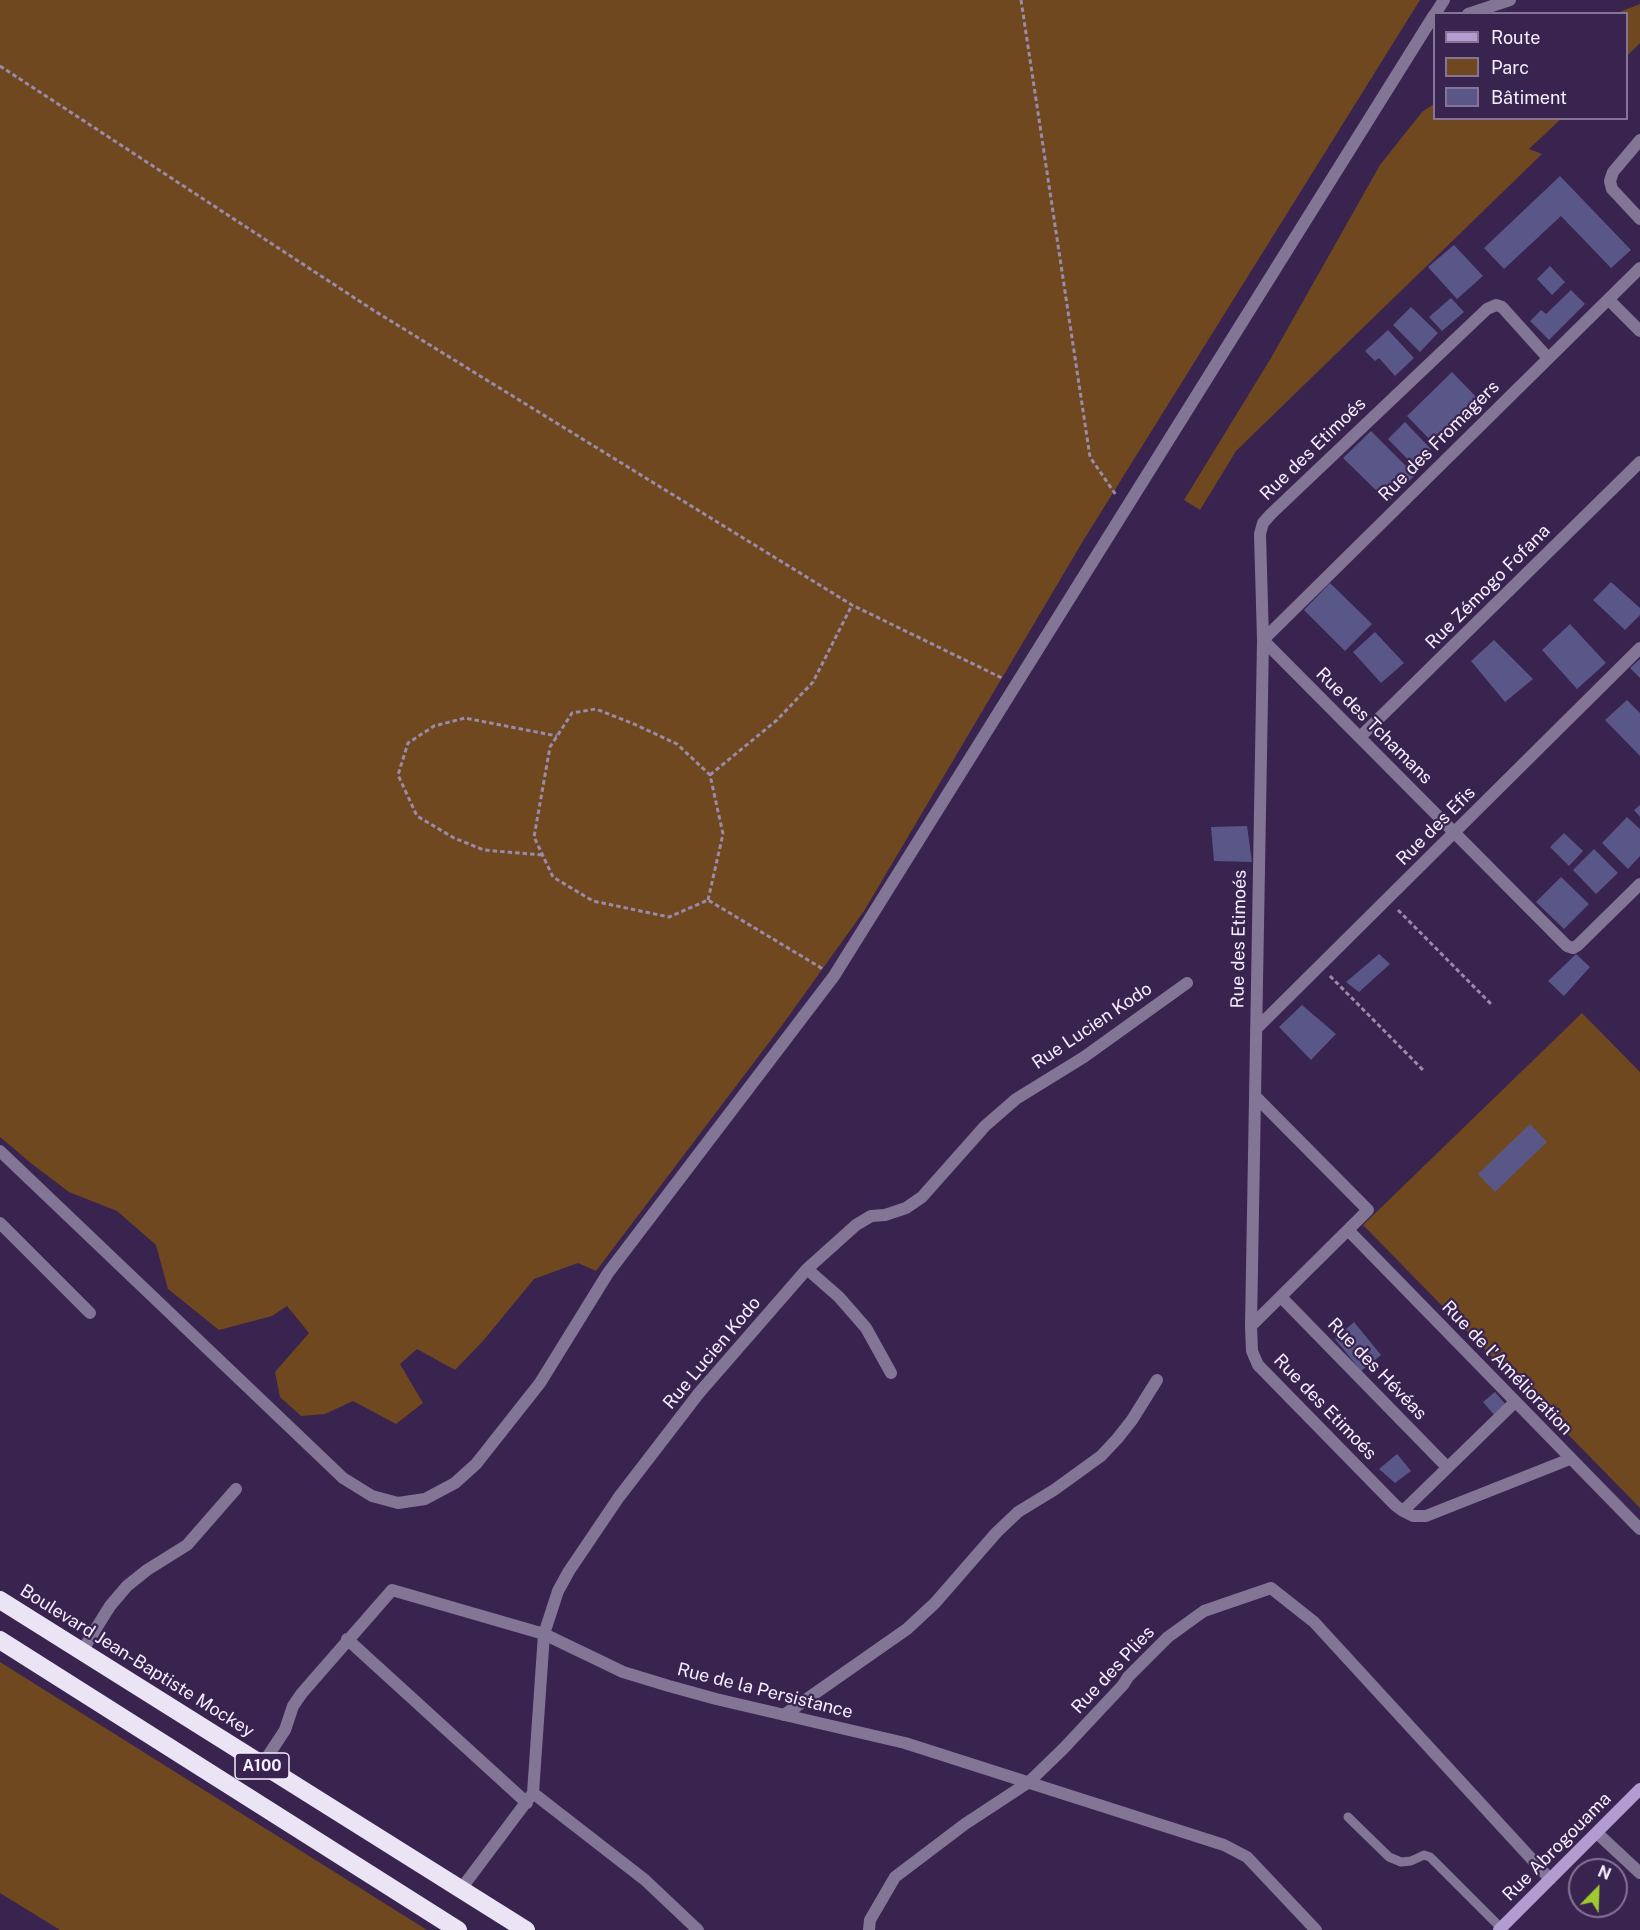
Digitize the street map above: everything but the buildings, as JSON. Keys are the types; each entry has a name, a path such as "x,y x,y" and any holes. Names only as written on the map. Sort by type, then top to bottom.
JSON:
{"highway":[{"name":"Boulevard Jean-Baptiste Mockey","path":"0,1600 526,1930"},
{"name":"A100","path":"0,1640 458,1930"}],"street":[{"path":"1474,12 1510,0"},
{"path":"0,1151 343,1478 372,1496 398,1503 425,1499 455,1483 483,1455 540,1383 608,1273 834,976 1431,25"},
{"path":"1640,140 1613,172 1610,181 1612,189 1640,219"},
{"name":"Rue des Fromagers","path":"1263,640 1640,268"},
{"path":"1609,300 1640,331"},
{"name":"Rue des Etimoés","path":"1403,1511 1258,1365 1252,1351 1263,640 1260,534 1263,523 1271,514 1487,309 1496,305 1503,307 1548,358"},
{"name":"Rue Zémogo Fofana","path":"1360,737 1640,462"},
{"name":"Rue des Tchamans","path":"1263,640 1567,946 1573,948 1578,945 1640,884"},
{"name":"Rue des Efis","path":"1256,1029 1640,648"},
{"name":"Rue Lucien Kodo","path":"530,1798 544,1634 558,1591 619,1497 699,1394 807,1269 856,1225 871,1216 885,1215 906,1208 922,1197 985,1126 1016,1098 1084,1057 1187,983"},
{"path":"1251,1326 1368,1210 1256,1096"},
{"path":"0,1223 90,1313"},
{"name":"Rue de l'Amélioration","path":"1348,1230 1640,1529"},
{"path":"807,1269 839,1297 866,1328 891,1373"},
{"name":"Rue des Hévéas","path":"1281,1296 1447,1467"},
{"path":"784,1715 907,1629 935,1603 996,1533 1018,1512 1054,1490 1101,1456 1132,1420 1157,1380"},
{"path":"1515,1402 1403,1511 1413,1516 1426,1516 1570,1459"},
{"path":"82,1651 110,1606 127,1586 147,1570 187,1545 236,1489"},
{"name":"Rue des Plies","path":"869,1930 870,1920 895,1877 965,1824 1029,1782 1064,1749 1128,1677 1168,1637 1204,1611 1271,1588 1314,1622 1550,1879"},
{"name":"Rue de la Persistance","path":"262,1765 285,1730 293,1706 347,1639 392,1590 544,1634 623,1672 706,1697 905,1743 1224,1845 1247,1857 1316,1930"},
{"path":"347,1639 530,1798 645,1880 698,1930"},
{"name":"Rue Abrogouama","path":"1500,1929 1640,1789"},
{"path":"460,1889 530,1798"},
{"path":"1597,1833 1640,1873"}],"lane":[{"path":"1348,1817 1389,1857 1401,1862 1411,1861 1424,1855 1430,1857 1500,1929"}],"path":[{"path":"1021,0 1090,457 1125,510"},
{"path":"0,66 373,310 852,605 1016,685"},
{"path":"710,775 777,720 813,682 852,605"},
{"path":"596,709 677,744 710,775 723,834 708,900 669,917 592,901 553,877 534,837 550,747 572,713 596,709"},
{"path":"542,855 484,850 454,838 417,816 398,775 408,743 434,726 465,718 557,736"},
{"path":"708,900 834,976"},
{"path":"1387,900 1492,1005"},
{"path":"1320,966 1425,1072"}],"green space":[{"path":"0,0 1420,0 1083,541 864,911 783,1024 596,1271 578,1263 534,1279 483,1341 455,1370 417,1349 400,1364 423,1403 396,1424 353,1401 325,1414 301,1416 280,1397 275,1372 309,1333 287,1306 272,1316 219,1330 168,1289 156,1245 117,1211 69,1192 0,1137"},
{"path":"1640,4 1640,43 1628,55 1628,12 1620,12"},
{"path":"1433,105 1433,120 1560,120 1529,149 1542,154 1236,451 1200,510 1184,500 1271,358 1380,165 1422,112"},
{"path":"1582,1013 1640,1072 1640,1508 1363,1225"},
{"path":"0,1662 427,1930 60,1930 0,1893"}]}
